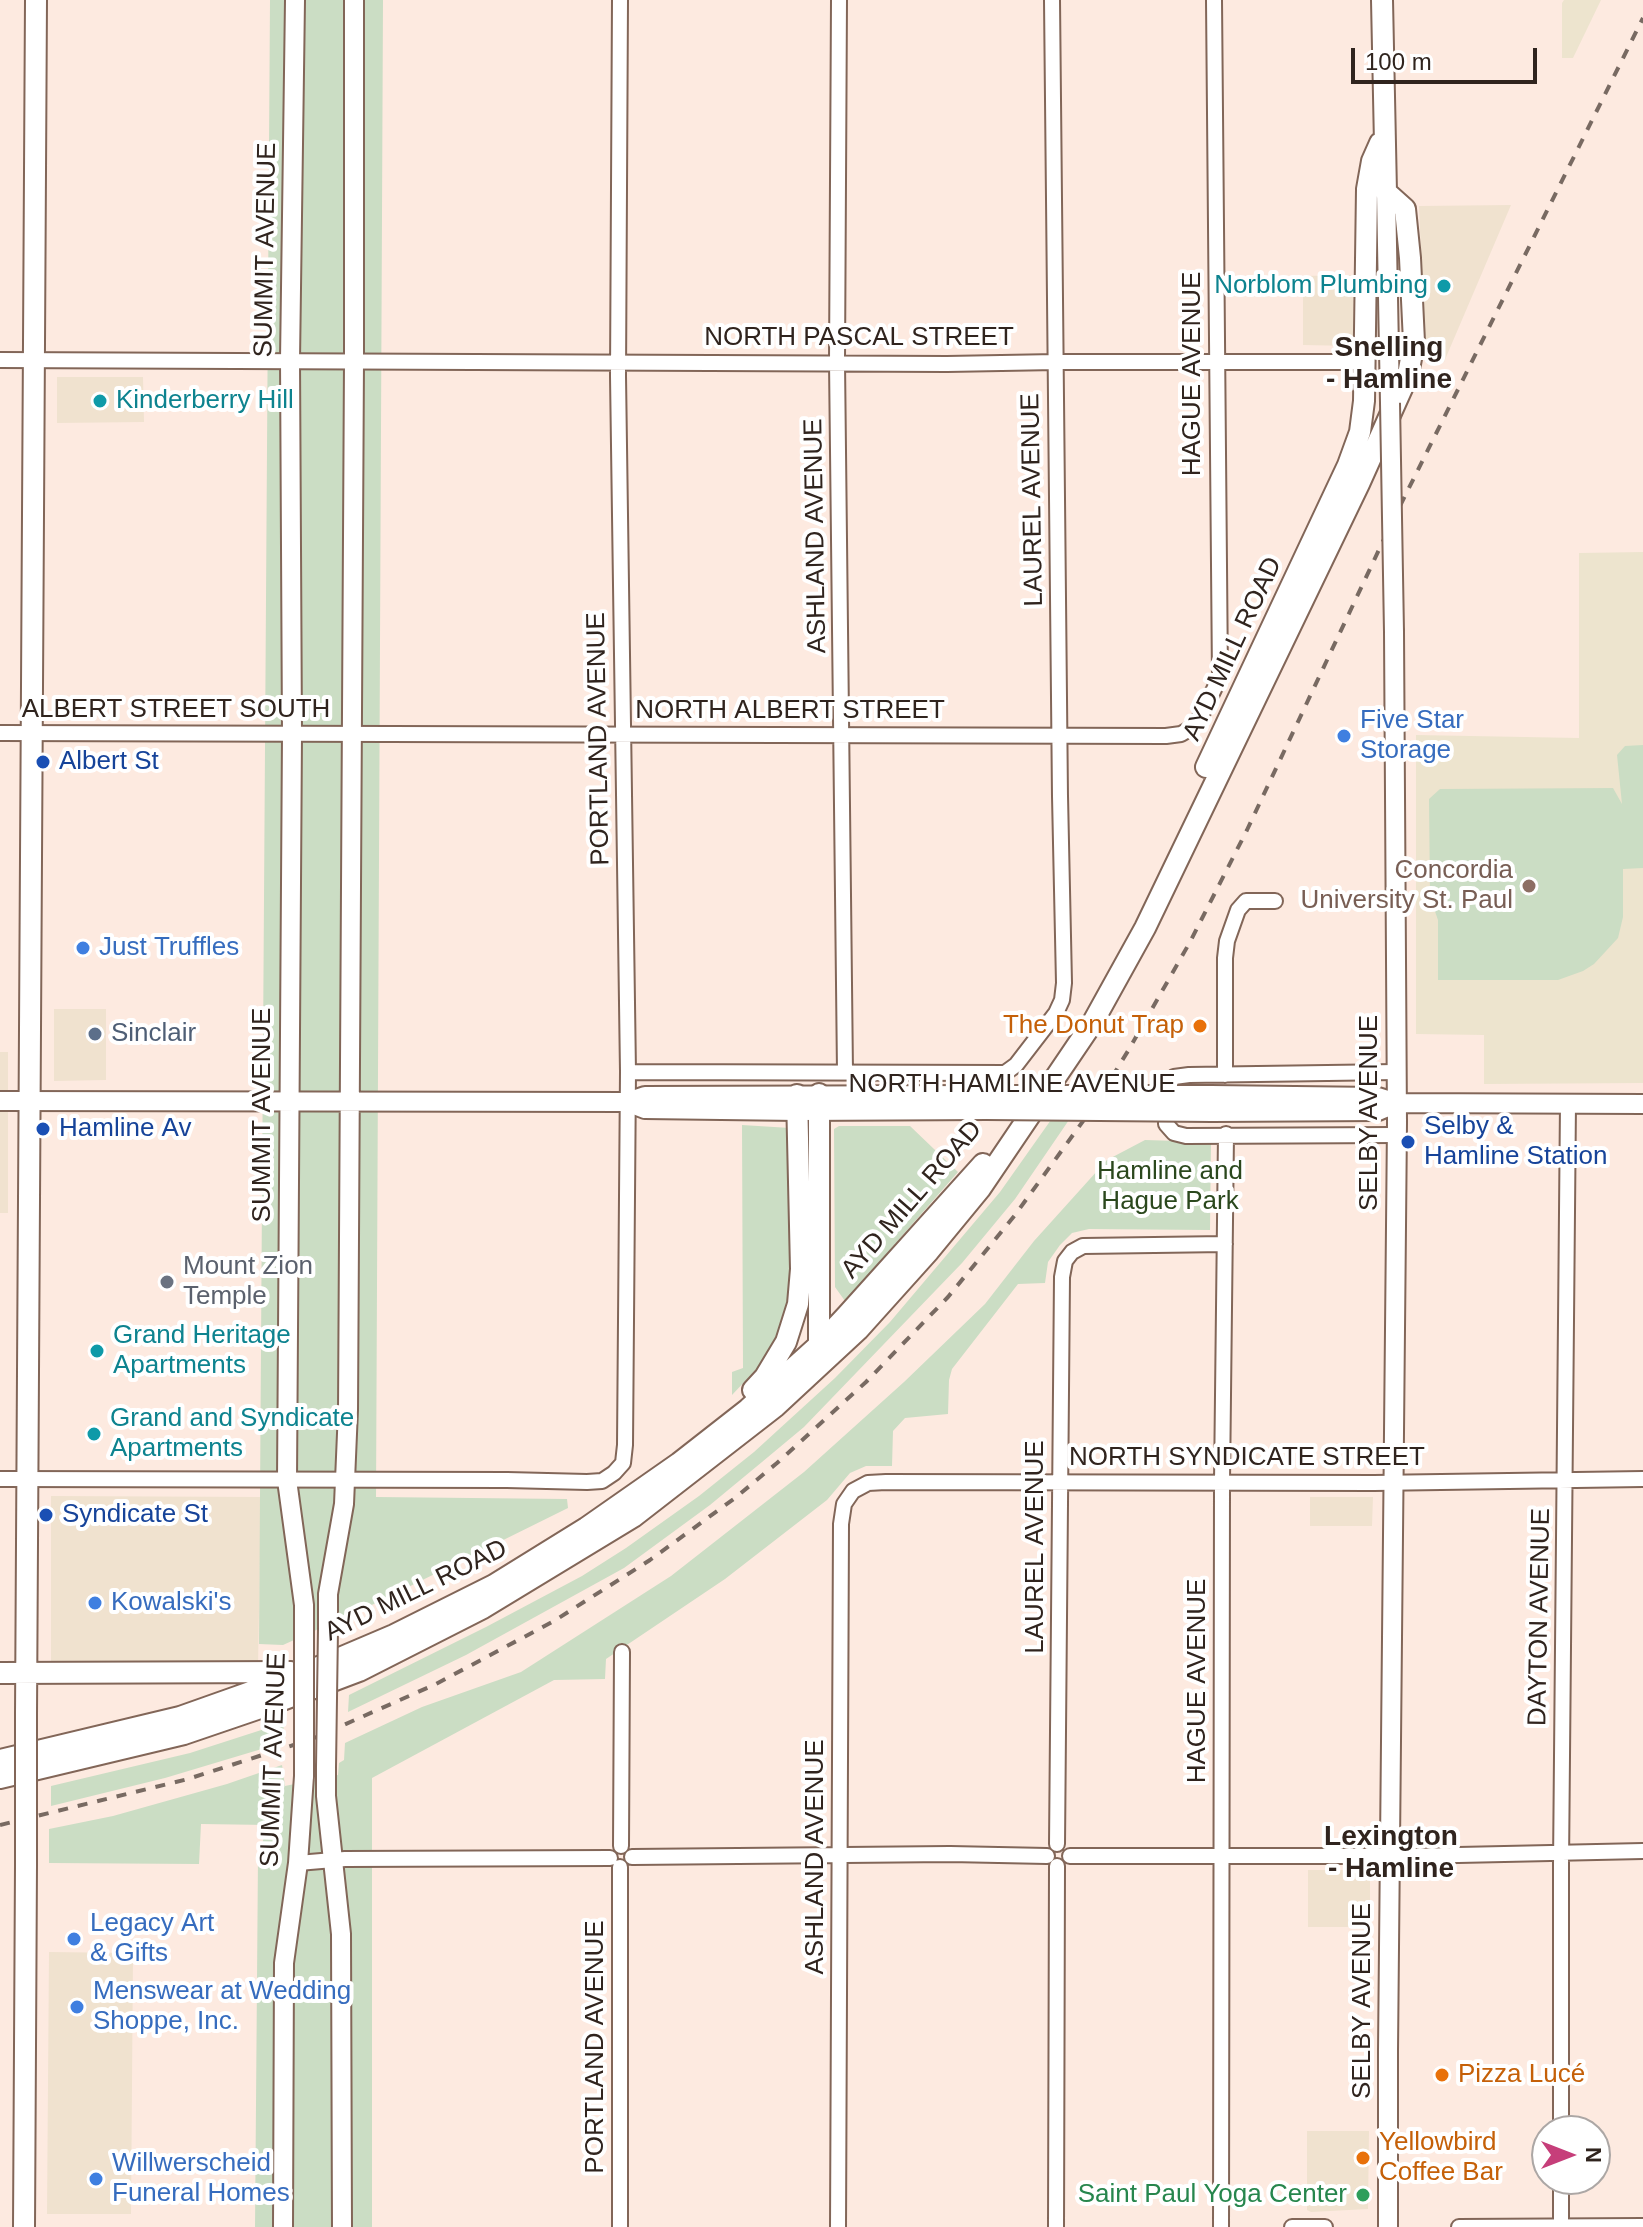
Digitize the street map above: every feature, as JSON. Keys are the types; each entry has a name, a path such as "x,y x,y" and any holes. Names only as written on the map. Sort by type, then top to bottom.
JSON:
{"main road":[{"path":"24,2227 36,0"},
{"name":"SELBY AVENUE","path":"1382,0 1386,192"},
{"name":"AYD MILL ROAD","path":"0,1778 184,1734 359,1671 483,1608 633,1517 776,1406 816,1355 979,1169 1038,1086 1096,993 1151,887 1348,465 1360,432 1364,401 1367,189 1372,161 1383,137"},
{"name":"AYD MILL ROAD","path":"0,1760 180,1717 307,1672 394,1635 494,1585 586,1528 679,1463 816,1355 858,1330 929,1251 980,1189 1093,1022 1145,928 1359,484 1408,375 1414,342 1406,214 1405,209 1386,192"},
{"path":"808,1103 816,1355"},
{"path":"679,1463 765,1377 778,1358 793,1324 801,1269 808,1103"},
{"path":"801,1269 804,1335 816,1355"},
{"path":"0,1673 27,1678 307,1672"},
{"path":"0,1685 27,1678"}],"street":[{"name":"SUMMIT AVENUE","path":"283,2227 284,1963 298,1863 304,1776 304,1605 287,1480 292,734 290,360 295,0"},
{"name":"SUMMIT AVENUE","path":"342,2227 341,1934 326,1796 326,1767 328,1594 344,1504 348,1410 354,0"},
{"name":"PORTLAND AVENUE","path":"345,1480 587,1482 602,1481 623,1463 628,1072 618,362 620,0"},
{"name":"ASHLAND AVENUE","path":"839,0 837,362 845,1072"},
{"name":"LAUREL AVENUE","path":"1052,0 1062,1000"},
{"name":"HAGUE AVENUE","path":"1181,734 1193,727 1201,716 1220,677 1214,0"},
{"name":"SELBY AVENUE","path":"1386,192 1394,632 1397,1103 1388,2227"},
{"name":"NORTH PASCAL STREET","path":"0,360 947,364 1365,362"},
{"name":"ALBERT STREET SOUTH","path":"0,733 352,734"},
{"name":"NORTH ALBERT STREET","path":"352,734 1181,734"},
{"path":"1225,1075 1227,941 1238,910 1246,901 1275,901"},
{"name":"NORTH HAMLINE AVENUE","path":"628,1072 1005,1073 1016,1065 1056,1013 1062,1000"},
{"path":"1396,1072 1189,1075 1174,1077 1166,1086 1166,1124 1174,1133 1186,1136 1396,1135"},
{"name":"NORTH HAMLINE AVENUE","path":"0,1101 627,1102 645,1096 808,1103 1212,1103 1378,1111 1397,1103 1643,1104"},
{"name":"DAYTON AVENUE","path":"1561,2115 1568,1103"},
{"name":"HAGUE AVENUE","path":"1221,2227 1222,1482 1226,1134"},
{"name":"LAUREL AVENUE","path":"1056,2227 1054,1855 1062,1277 1065,1261 1072,1252 1083,1246 1225,1244"},
{"path":"0,1479 345,1480"},
{"name":"NORTH SYNDICATE STREET","path":"853,1491 868,1483 886,1482 1060,1484 1643,1479"},
{"name":"ASHLAND AVENUE","path":"838,2227 841,1524 844,1504 853,1491"},
{"path":"621,1846 622,1652"},
{"path":"298,1863 334,1859 629,1864 632,1857 629,1850 621,1846"},
{"path":"615,1863 612,1851 621,1846"},
{"path":"632,1857 1054,1855 1065,1846 1070,1856 1389,1856 1643,1851"},
{"name":"PORTLAND AVENUE","path":"615,1863 620,2227"},
{"path":"1561,2195 1561,2227"},
{"path":"1459,2227 1643,2226"},
{"path":"1292,2227 1325,2227"}],"shaded area":[{"path":"1564,0 1601,0 1573,58 1562,58"},
{"path":"1511,205 1444,362 1425,351 1419,206"},
{"path":"1354,275 1353,346 1303,345 1303,276"},
{"path":"57,377 143,377 144,422 57,423"},
{"name":"Concordia University St. Paul","path":"1643,552 1643,1083 1484,1084 1484,1035 1416,1034 1416,735 1579,738 1579,553"},
{"path":"54,1009 106,1009 106,1080 54,1081"},
{"path":"0,1052 8,1052 8,1213 0,1213"},
{"path":"51,1496 261,1497 258,1666 51,1664"},
{"path":"1310,1497 1373,1497 1372,1526 1310,1526"},
{"path":"1308,1870 1370,1870 1370,1927 1308,1927"},
{"path":"49,1952 133,1953 131,2214 47,2214"},
{"path":"1307,2131 1369,2131 1368,2209 1307,2210"}],"green space":[{"path":"270,0 383,0 376,1497 567,1499 568,1508 376,1603 283,1645 259,1644"},
{"path":"1643,745 1643,868 1623,869 1623,917 1618,938 1594,964 1558,980 1438,980 1438,920 1430,897 1429,799 1440,789 1613,788 1622,804 1617,755 1625,746"},
{"path":"1053,1117 1071,1117 1015,1199 962,1263 804,1427 710,1505 624,1568 466,1655 348,1712 349,1695 582,1576 699,1496 754,1452 835,1378 890,1322 1000,1192"},
{"path":"742,1125 790,1128 789,1309 778,1346 732,1395 732,1372 743,1368"},
{"path":"839,1126 910,1126 958,1172 845,1301 835,1287 834,1129"},
{"name":"Hamline and Hague Park","path":"1145,1140 1211,1142 1210,1230 1089,1229 1072,1233 1048,1262 1045,1283 1018,1284 952,1369 948,1414 905,1418 893,1431 892,1466 866,1466 850,1473 827,1500 725,1579 606,1659 605,1679 554,1680 372,1778 372,2227 255,2227 258,1856 268,1825 201,1824 199,1864 49,1863 49,1829 113,1816 282,1765 285,1786 338,1775 339,1763 344,1760 345,1743 422,1707 521,1672 671,1576 804,1472 985,1304 1034,1241 1107,1160"},
{"path":"283,1723 285,1742 165,1778 51,1806 51,1786 190,1753"}],"railway":[{"path":"0,1825 188,1779 312,1739 436,1684 554,1621 650,1560 735,1498 866,1382 948,1297 1015,1215 1094,1106 1190,942 1247,830 1393,520 1643,18"}],"place":[{"name":"Norblom Plumbing","path":"1444,286"},
{"name":"Kinderberry Hill","path":"100,401"},
{"name":"Five Star Storage","path":"1344,736"},
{"name":"Albert St","path":"43,762"},
{"name":"Concordia University St. Paul","path":"1529,886"},
{"name":"Just Truffles","path":"83,948"},
{"name":"The Donut Trap","path":"1200,1026"},
{"name":"Sinclair","path":"95,1034"},
{"name":"Hamline Av","path":"43,1129"},
{"name":"Selby & Hamline Station","path":"1408,1142"},
{"name":"Mount Zion Temple","path":"167,1282"},
{"name":"Grand Heritage Apartments","path":"97,1351"},
{"name":"Grand and Syndicate Apartments","path":"94,1434"},
{"name":"Syndicate St","path":"46,1515"},
{"name":"Kowalski's","path":"95,1603"},
{"name":"Legacy Art & Gifts","path":"74,1939"},
{"name":"Menswear at Wedding Shoppe, Inc.","path":"77,2007"},
{"name":"Pizza Lucé","path":"1442,2075"},
{"name":"Yellowbird Coffee Bar","path":"1363,2158"},
{"name":"Willwerscheid Funeral Homes","path":"96,2179"},
{"name":"Saint Paul Yoga Center","path":"1363,2195"}],"district":[{"name":"Snelling - Hamline","path":"1389,364"},
{"name":"Lexington - Hamline","path":"1391,1853"}]}
